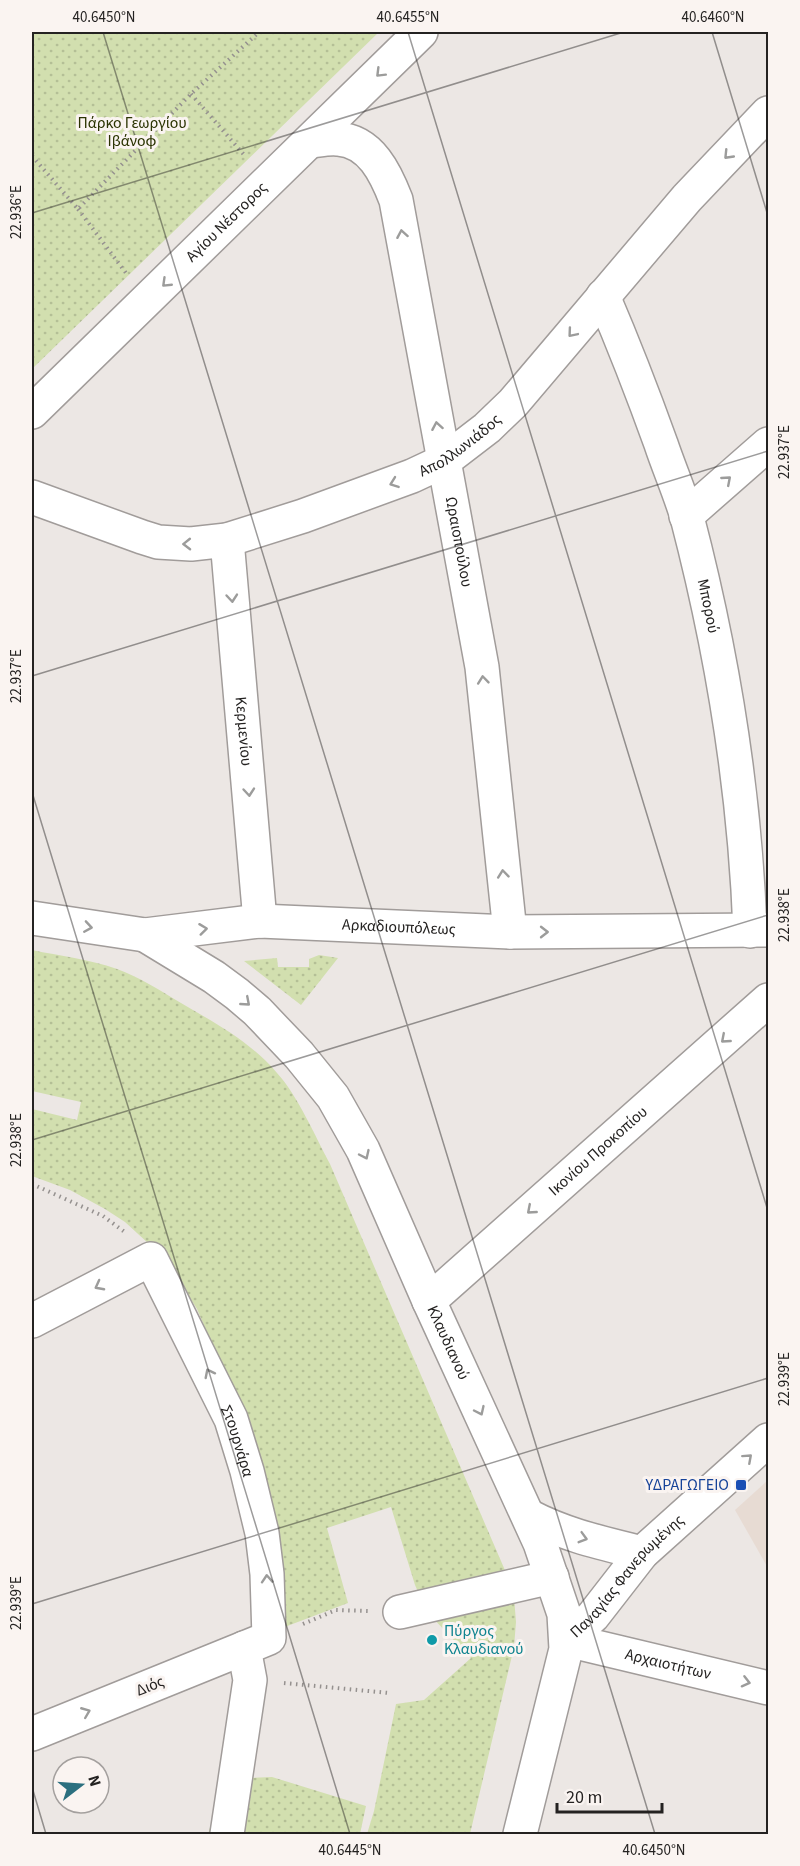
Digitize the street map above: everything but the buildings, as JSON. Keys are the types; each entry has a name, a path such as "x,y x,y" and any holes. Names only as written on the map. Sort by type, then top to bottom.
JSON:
{"street":[{"name":"Αγίου Νέστορος","path":"32,412 422,32"},
{"name":"Απολλωνιάδος","path":"32,497 158,542 191,544 227,540 303,516 412,476 444,461 487,428 513,403 687,198 768,112"},
{"name":"Ωραιοπούλου","path":"310,141 340,139 364,148 375,160 389,183 398,210 482,667 510,932"},
{"name":"Μπορού","path":"603,296 627,351 686,516 713,634 735,756 759,930"},
{"path":"686,516 768,444"},
{"name":"Κερμενίου","path":"227,540 260,921"},
{"name":"Αρκαδιουπόλεως","path":"32,918 145,935 260,921 510,932 759,930"},
{"name":"Κλαυδιανού","path":"145,935 214,977 257,1011 315,1073 338,1105 363,1150 429,1300 529,1516 564,1614 567,1640 520,1834"},
{"name":"Ικονίου Προκοπίου","path":"429,1300 768,1000"},
{"path":"32,1322 151,1259"},
{"name":"Στουρνάρα","path":"151,1259 231,1419 247,1472 265,1554 268,1585 256,1643 227,1834"},
{"name":"Παναγίας Φανερωμένης","path":"567,1640 593,1616 642,1553 768,1440"},
{"path":"529,1516 559,1531 642,1553"},
{"path":"400,1612 552,1577"},
{"name":"Αρχαιοτήτων","path":"567,1640 768,1688"},
{"name":"Διός","path":"32,1734 256,1643"}],"path":[{"path":"78,209 191,94 259,32"},
{"path":"191,94 268,182"},
{"path":"33,160 78,209 147,301"},
{"path":"32,1184 103,1216 139,1244 151,1259"},
{"path":"256,1643 336,1610 400,1612"},
{"path":"250,1680 389,1693"}],"shaded area":[{"path":"768,1480 768,1568 735,1510"}],"green space":[{"name":"Πάρκο Γεωργίου Ιβάνοφ","path":"32,32 379,32 32,369"},
{"path":"32,950 96,963 125,972 158,989 244,1043 267,1062 285,1082 330,1164 504,1568 514,1597 516,1622 514,1647 470,1834 367,1834 374,1811 396,1704 424,1700 471,1658 427,1612 415,1585 391,1507 327,1528 348,1603 282,1628 250,1432 197,1309 180,1282 149,1244 125,1222 70,1190 32,1176 32,1109 77,1120 81,1102 32,1091"},
{"path":"319,955 338,958 301,1005 244,961 277,958 278,967 309,967 309,959"},
{"path":"272,1777 366,1806 360,1834 208,1834 225,1779"}],"place":[{"name":"ΥΔΡΑΓΩΓΕΙΟ","path":"741,1485"},
{"name":"Πύργος Κλαυδιανού","path":"432,1640"}]}
